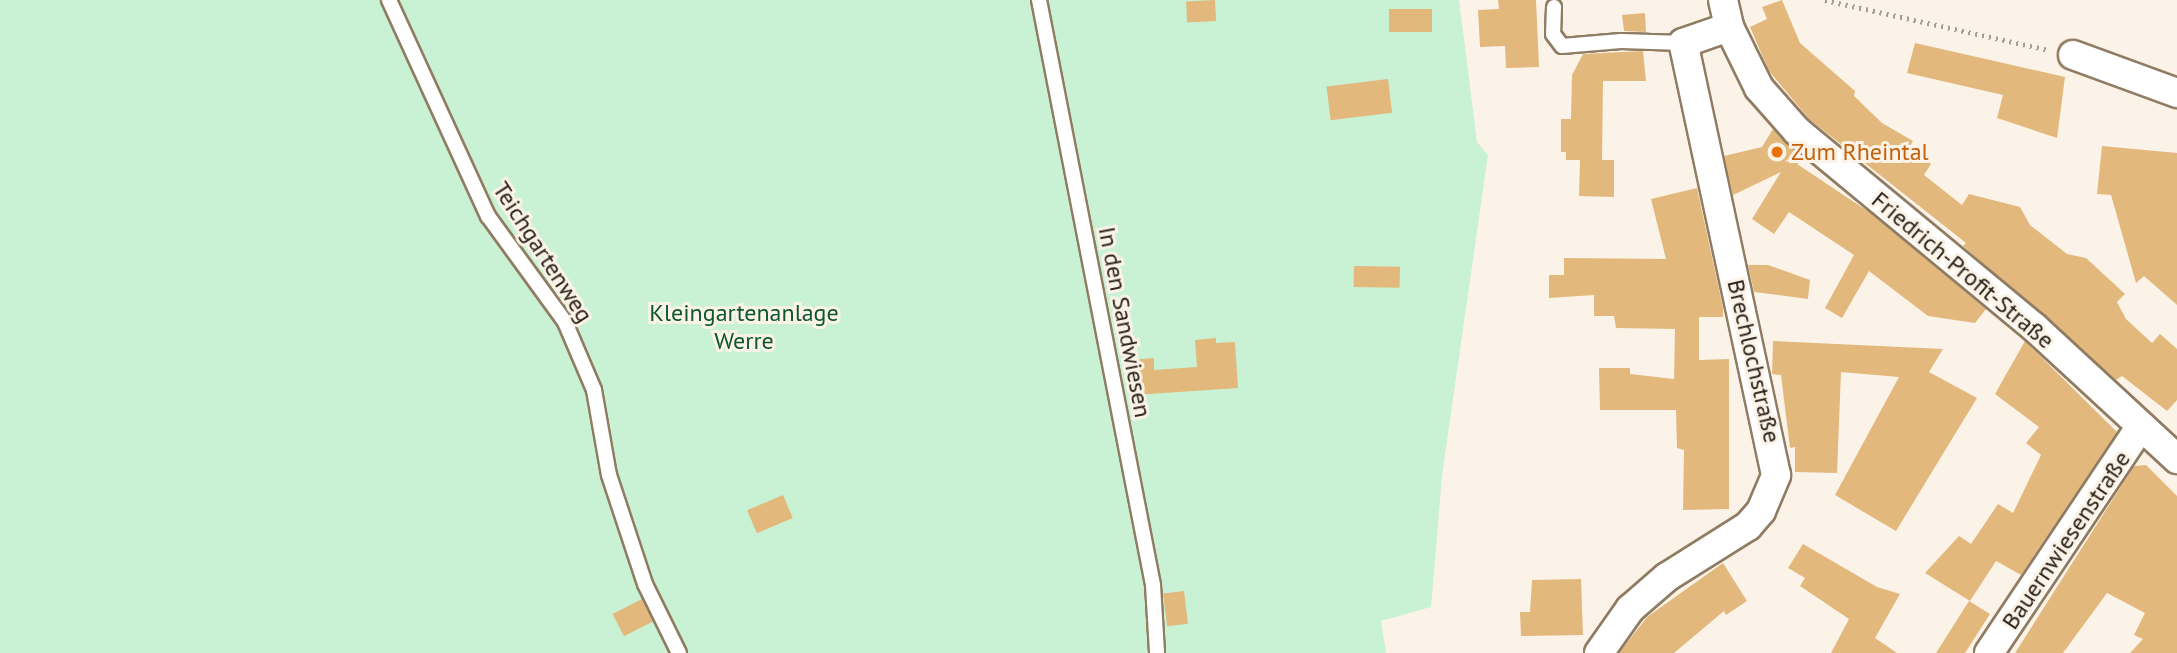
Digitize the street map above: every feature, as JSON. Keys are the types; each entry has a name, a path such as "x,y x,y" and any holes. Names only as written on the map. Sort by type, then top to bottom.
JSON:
{"street":[{"name":"Friedrich-Profit-Straße","path":"1723,0 1729,27 1759,88 1797,131 2034,327 2177,459"},
{"path":"1682,43 1729,27"},
{"name":"Brechlochstraße","path":"1599,653 1630,609 1667,577 1748,526 1761,510 1776,475 1682,43"},
{"path":"2074,55 2177,93"},
{"name":"Bauernwiesenstraße","path":"1989,653 2141,426"}],"lane":[{"name":"Teichgartenweg","path":"389,0 488,216 565,322 594,390 609,475 645,584 679,653"},
{"name":"In den Sandwiesen","path":"1039,0 1153,585 1157,653"},
{"path":"1554,7 1553,34 1562,46 1621,41 1682,43"}],"path":[{"path":"1825,0 2074,55"}],"green space":[{"name":"Kleingartenanlage Werre","path":"0,0 1459,0 1477,142 1488,155 1442,476 1431,607 1381,621 1386,653 0,653"}],"building":[{"path":"1215,0 1216,21 1187,22 1186,2"},
{"path":"1498,0 1536,0 1539,67 1506,68 1505,46 1480,47 1478,10 1499,9"},
{"path":"1782,0 1800,43 1855,91 1854,96 1882,123 1913,141 1908,150 1931,164 1924,175 1962,205 1969,194 2020,207 2030,225 2067,254 2086,258 2125,294 2117,302 2126,319 2152,343 2160,334 2177,349 2177,400 2167,411 2122,376 2116,380 1963,246 1966,243 1809,119 1769,71 1750,27 1767,19 1762,7"},
{"path":"1389,9 1432,9 1432,32 1389,32"},
{"path":"1645,13 1646,32 1624,31 1622,15"},
{"path":"1915,43 2065,77 2057,138 1997,118 2003,95 1907,73"},
{"path":"1643,51 1646,81 1603,81 1602,160 1614,160 1614,197 1579,196 1580,160 1566,160 1566,152 1561,152 1561,119 1571,119 1572,75 1583,54"},
{"path":"1388,79 1392,113 1331,120 1326,87"},
{"path":"1773,129 1804,159 1797,164 1872,214 1986,309 1975,323 1928,316 1869,271 1842,318 1825,308 1854,255 1789,212 1774,234 1752,219 1781,172 1733,195 1724,156 1762,147"},
{"path":"2102,146 2177,153 2177,305 2144,276 2136,283 2111,195 2097,194"},
{"path":"1697,188 1723,308 1723,317 1699,317 1699,360 1729,359 1729,509 1683,510 1684,450 1677,448 1676,410 1600,410 1599,368 1630,368 1630,374 1674,379 1675,329 1616,328 1614,316 1594,316 1594,295 1549,298 1549,275 1564,275 1564,258 1666,259 1651,199"},
{"path":"1748,265 1768,265 1810,280 1808,299 1754,292"},
{"path":"1354,266 1400,267 1400,288 1354,287"},
{"path":"1216,338 1216,343 1235,342 1238,388 1134,395 1131,360 1154,358 1154,370 1197,367 1195,340"},
{"path":"1773,341 1943,349 1929,372 1977,398 1896,531 1835,495 1899,377 1841,372 1837,473 1795,472 1795,447 1790,448 1781,375 1772,374"},
{"path":"2025,341 2117,432 2021,575 1996,561 1970,601 1925,573 1959,536 1971,544 1998,504 2013,513 2041,455 2026,443 2039,427 1995,394"},
{"path":"2146,465 2177,496 2177,653 2130,653 2143,639 2134,635 2145,613 2107,593 2063,653 2015,653 2134,466"},
{"path":"783,495 793,518 757,533 747,510"},
{"path":"1803,544 1877,587 1900,594 1875,638 1897,653 1831,653 1849,619 1800,586 1805,578 1788,568"},
{"path":"1723,563 1747,601 1726,615 1724,611 1674,653 1619,653 1647,617"},
{"path":"1581,579 1583,635 1521,636 1520,612 1530,612 1532,580"},
{"path":"1184,591 1188,624 1167,626 1163,594"},
{"path":"642,599 653,621 624,636 613,614"},
{"path":"1969,601 1990,614 1965,653 1936,653"}],"place":[{"name":"Zum Rheintal","path":"1777,152"}]}
